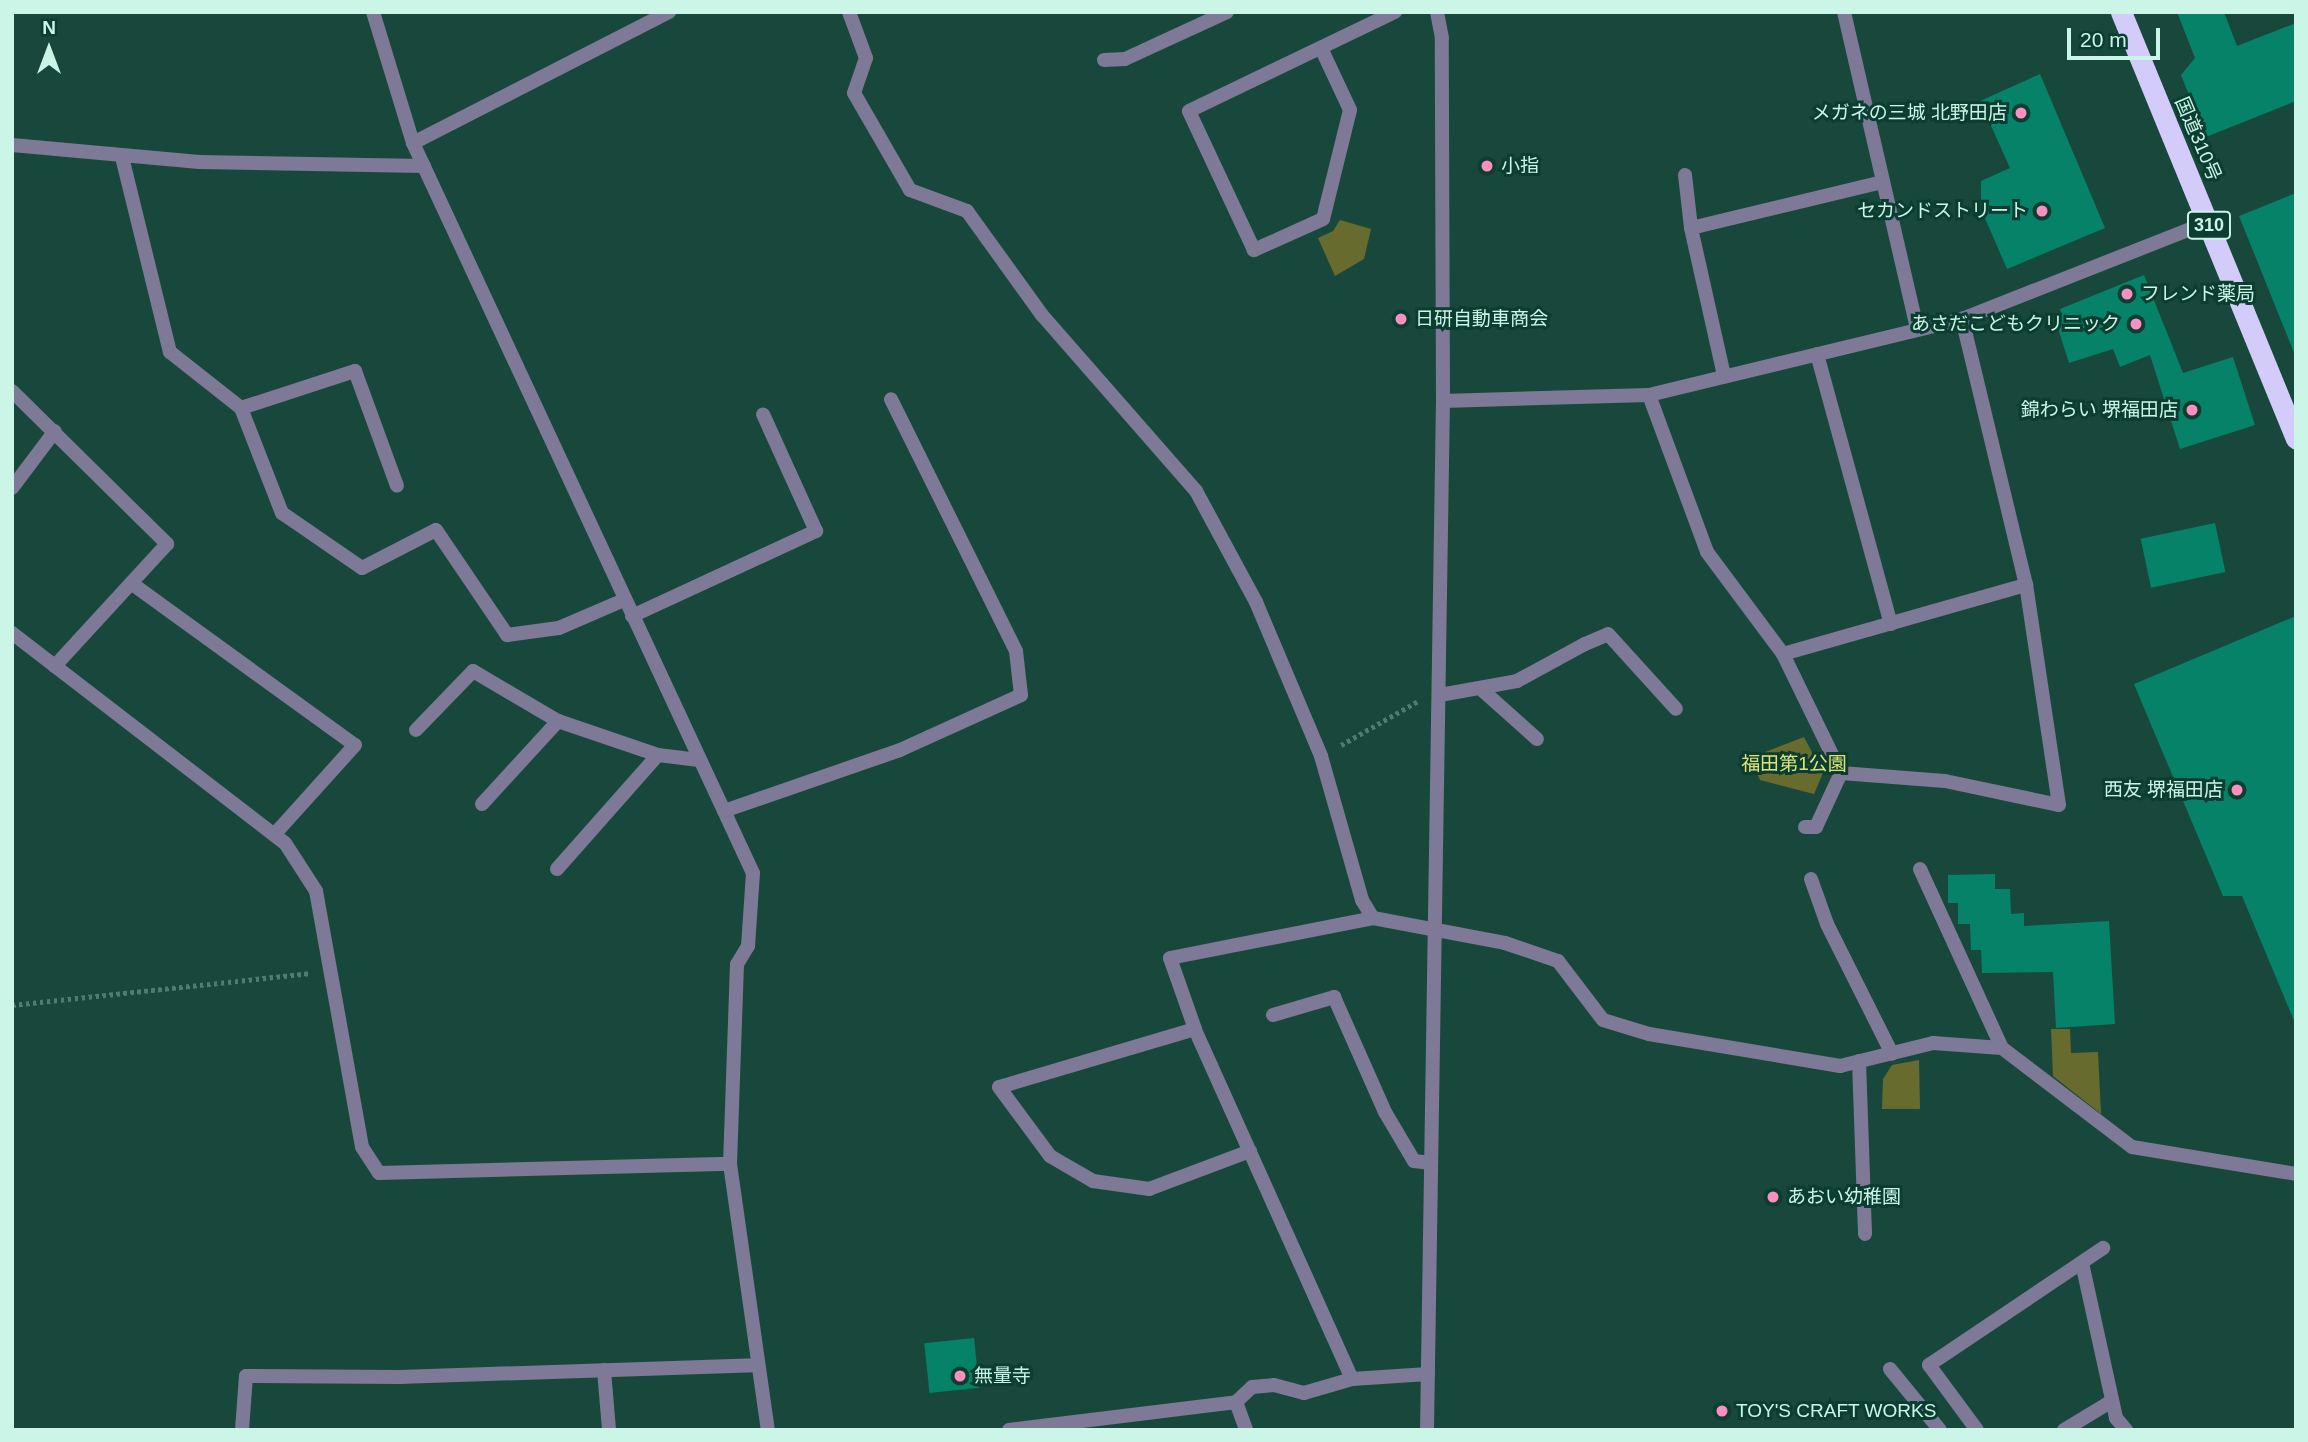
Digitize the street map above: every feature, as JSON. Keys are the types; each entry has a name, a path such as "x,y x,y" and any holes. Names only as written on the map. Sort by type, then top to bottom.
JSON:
{"highway":[{"name":"国道310号","path":"2121,12 2296,439"}],"street":[{"path":"373,12 424,166 753,873 748,946 737,964 730,1164 755,1366 768,1430"},
{"path":"414,142 669,12"},
{"path":"849,12 866,58 854,93 910,190 967,211 1042,315 1196,491 1256,602 1321,756 1363,900 1374,918"},
{"path":"1104,60 1125,59 1227,12"},
{"path":"1321,48 1350,110 1323,219 1254,250 1189,111 1395,12"},
{"path":"1427,1430 1443,401 1442,38 1437,12"},
{"path":"1844,12 1917,329"},
{"path":"12,145 122,157 424,166"},
{"path":"122,157 170,352 241,408 282,513 362,568 436,530 507,635 559,628 624,600"},
{"path":"1685,175 1691,228 1724,376"},
{"path":"1691,228 1883,182"},
{"path":"1443,401 1649,395 1962,319 2208,222"},
{"path":"1841,773 1945,781 2059,805 2026,585 1962,319"},
{"path":"1817,354 1891,624"},
{"path":"241,408 355,371 397,486"},
{"path":"12,391 167,544 55,666"},
{"path":"1649,395 1707,552 1783,654 1841,773"},
{"path":"724,811 900,750 1021,695 1016,651 891,400"},
{"path":"632,615 816,531 763,414"},
{"path":"12,488 55,431"},
{"path":"131,583 355,744 274,835"},
{"path":"1783,654 2026,585"},
{"path":"12,633 274,835 316,891 362,1147 379,1173 730,1164"},
{"path":"1440,695 1517,681 1608,634 1676,709"},
{"path":"416,730 473,671 558,721 658,755 699,760"},
{"path":"1481,689 1537,739"},
{"path":"482,804 558,721"},
{"path":"557,869 658,755"},
{"path":"1805,827 1816,827 1841,773"},
{"path":"1920,869 2002,1048 2132,1147 2296,1174"},
{"path":"1811,879 1827,924 1892,1054"},
{"path":"1352,1379 1195,1029 1170,958 1374,918 1505,943 1558,961 1603,1020 1649,1034 1840,1066 1933,1044 2002,1048"},
{"path":"1273,1015 1334,997 1390,1122 1414,1161 1431,1163"},
{"path":"1195,1029 999,1087 1050,1156 1093,1181 1149,1189 1250,1152"},
{"path":"1859,1061 1865,1234"},
{"path":"1978,1430 1929,1366 2103,1248"},
{"path":"2082,1263 2116,1418 2126,1430"},
{"path":"242,1430 246,1376 755,1366"},
{"path":"1890,1369 1940,1430"},
{"path":"604,1370 609,1430"},
{"path":"1009,1430 1236,1402 1252,1387 1274,1385 1304,1393 1352,1379 1428,1374"},
{"path":"2064,1430 2112,1401"},
{"path":"1236,1402 1247,1430"}],"path":[{"path":"1321,756 1426,696 1440,695"},
{"path":"12,1005 330,970"}],"green space":[{"path":"1340,220 1371,229 1364,259 1335,276 1318,238 1333,231"},
{"name":"福田第1公園","path":"1804,737 1823,773 1814,794 1760,780 1750,758"},
{"path":"2051,1029 2070,1029 2071,1053 2098,1052 2101,1114 2053,1076"},
{"path":"1919,1060 1920,1109 1882,1109 1883,1079 1892,1065"}],"building":[{"path":"2177,12 2224,12 2237,46 2296,23 2296,101 2206,137 2181,75 2195,58"},
{"path":"2040,74 2105,228 2007,269 1981,209 1981,181 2010,168 1980,101"},
{"path":"2296,193 2296,355 2295,355 2239,216"},
{"path":"2144,275 2183,373 2233,357 2255,425 2180,449 2150,355 2120,367 2113,349 2069,363 2055,319 2062,317 2060,309"},
{"path":"2215,523 2225,572 2151,588 2141,539"},
{"name":"西友 堺福田店","path":"2296,616 2295,1023 2242,896 2223,896 2134,684"},
{"path":"1995,874 1995,889 2010,889 2011,914 2024,913 2024,926 2109,921 2115,1024 2056,1028 2053,972 1982,973 1981,950 1971,950 1970,924 1958,924 1958,903 1948,903 1948,875"},
{"path":"974,1338 979,1388 930,1393 924,1343"}],"place":[{"name":"メガネの三城 北野田店","path":"2021,113"},
{"name":"小指","path":"1487,166"},
{"name":"セカンドストリート","path":"2042,211"},
{"name":"フレンド薬局","path":"2127,294"},
{"name":"日研自動車商会","path":"1401,319"},
{"name":"あさだこどもクリニック","path":"2136,324"},
{"name":"錦わらい 堺福田店","path":"2192,410"},
{"name":"西友 堺福田店","path":"2237,790"},
{"name":"あおい幼稚園","path":"1773,1197"},
{"name":"無量寺","path":"960,1376"},
{"name":"TOY'S CRAFT WORKS","path":"1722,1411"}]}
